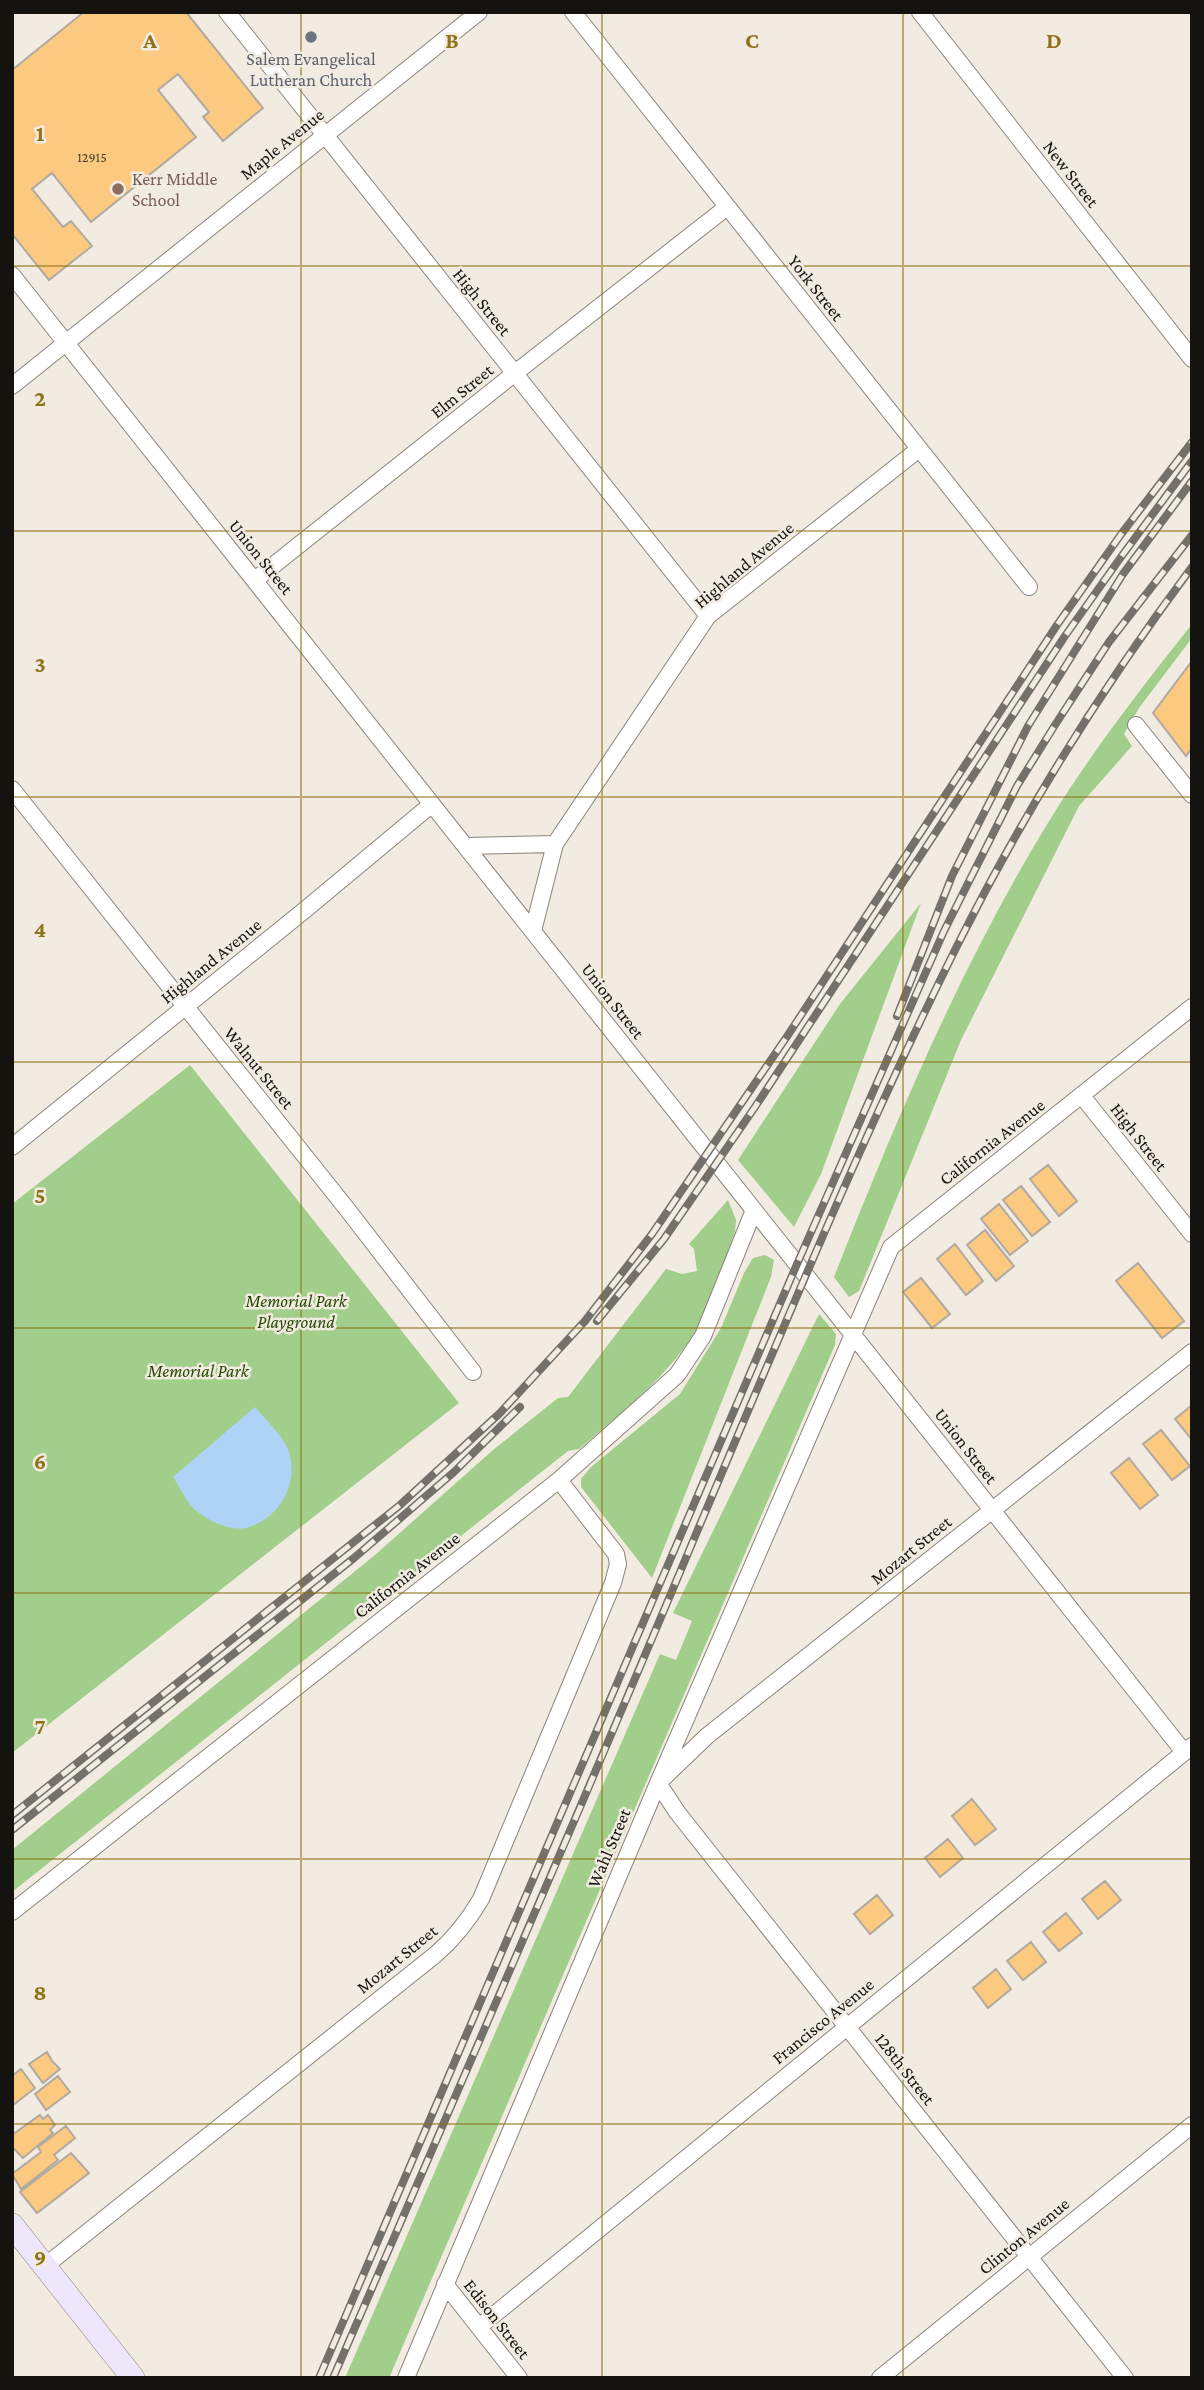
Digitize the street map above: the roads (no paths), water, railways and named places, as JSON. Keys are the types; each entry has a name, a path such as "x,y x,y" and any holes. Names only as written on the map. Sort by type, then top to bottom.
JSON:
{"main road":[{"path":"12,2225 133,2378"}],"street":[{"name":"High Street","path":"226,12 708,616"},
{"name":"Maple Avenue","path":"12,386 479,12"},
{"name":"York Street","path":"573,12 1029,587"},
{"name":"New Street","path":"920,12 1192,359"},
{"name":"Elm Street","path":"255,580 727,207"},
{"name":"Union Street","path":"12,275 992,1510 1188,1749"},
{"name":"Highland Avenue","path":"533,931 555,844 708,616 919,449"},
{"path":"1136,725 1192,795"},
{"name":"Walnut Street","path":"12,789 347,1209 473,1372"},
{"name":"Highland Avenue","path":"12,1147 432,804"},
{"path":"466,846 555,844"},
{"name":"California Avenue","path":"854,1335 891,1247 1192,1007"},
{"name":"High Street","path":"1082,1096 1192,1234"},
{"name":"California Avenue","path":"12,1912 559,1480 677,1375 703,1336 754,1210"},
{"name":"Wahl Street","path":"406,2378 658,1783 854,1335"},
{"name":"Mozart Street","path":"658,1783 707,1736 1192,1352"},
{"name":"Mozart Street","path":"45,2266 435,1955 461,1930 481,1899 613,1583 618,1563 611,1546 559,1480"},
{"name":"Francisco Avenue","path":"479,2327 1188,1749"},
{"name":"128th Street","path":"658,1783 677,1812 1125,2378"},
{"name":"Clinton Avenue","path":"880,2378 1192,2124"},
{"name":"Edison Street","path":"445,2284 519,2378"}],"water":[{"path":"255,1407 286,1445 292,1470 290,1482 279,1505 261,1522 249,1527 227,1527 194,1509 173,1477"}],"railway":[{"path":"12,1815 400,1505 500,1413 585,1321 652,1234 788,1035 1057,625 1122,533 1192,442"},
{"path":"597,1321 664,1239 755,1107 1065,636 1192,461"},
{"path":"897,1016 952,876 1028,726 1123,574 1192,481"},
{"path":"319,2378 797,1264 944,931 1017,786 1055,725 1109,642 1192,535"},
{"path":"333,2378 888,1089 958,944 1010,846 1097,703 1192,567"},
{"path":"12,1830 354,1558 454,1472 520,1407"}],"place":[{"name":"Salem Evangelical Lutheran Church","path":"311,37"},
{"name":"Kerr Middle School","path":"118,189"}],"park label":[{"name":"Memorial Park Playground","path":"296,1311"},
{"name":"Memorial Park","path":"198,1371"}]}
